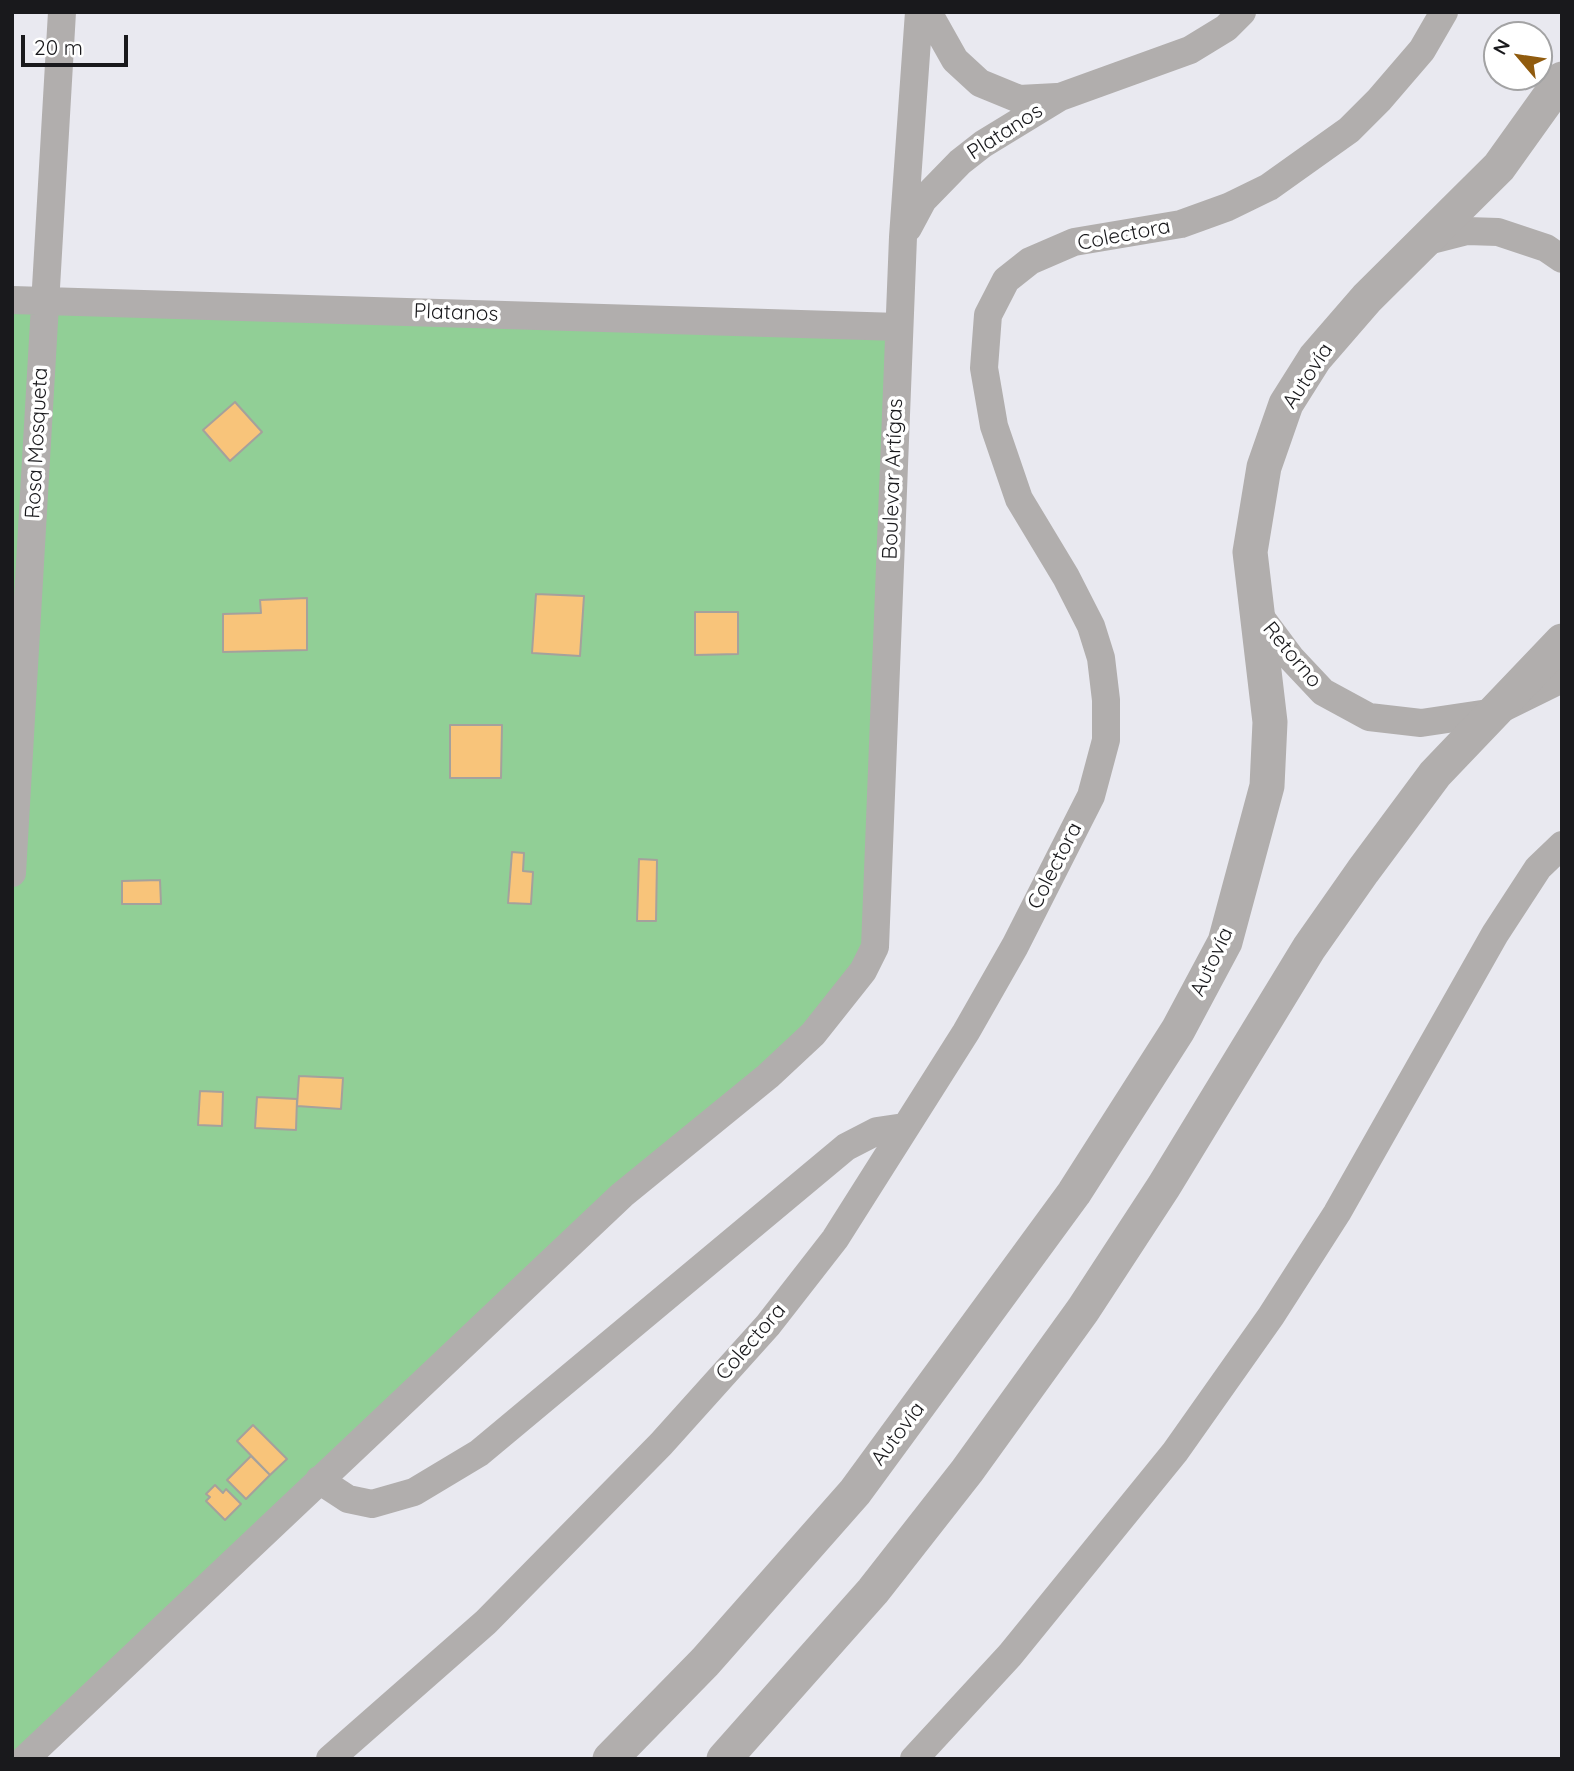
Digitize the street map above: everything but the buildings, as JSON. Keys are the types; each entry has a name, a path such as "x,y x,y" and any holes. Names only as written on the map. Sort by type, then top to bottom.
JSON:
{"street":[{"name":"Rosa Mosqueta","path":"12,873 61,12"},
{"name":"Boulevar Artígas","path":"319,1480 622,1195 728,1112 813,1034 863,971 875,947 903,237 919,12"},
{"name":"Platanos","path":"928,12 956,60 980,83 1019,99 1060,97"},
{"name":"Platanos","path":"903,237 923,200 960,162 1060,97 1190,50 1226,28 1242,12"},
{"name":"Colectora","path":"330,1759 486,1622 661,1444 768,1325 835,1239 966,1032 1021,934 1091,796 1106,740 1103,672 1091,626 1066,577 1019,499 997,436 984,368 988,316 1006,280 1030,261 1074,242 1181,224 1228,207 1269,187 1349,130 1379,100 1422,50 1444,12"},
{"name":"Autovía","path":"610,1759 705,1662 855,1492 1074,1193 1178,1030 1225,942 1267,786 1270,722 1250,552 1264,467 1286,404 1315,358 1367,298 1499,167 1562,79"},
{"path":"1420,243 1467,231 1498,232 1546,248 1562,260"},
{"name":"Platanos","path":"12,300 899,327"},
{"name":"Retorno","path":"1255,609 1291,658 1323,692 1369,717 1421,723 1495,712 1562,679"},
{"path":"724,1759 873,1591 967,1471 1105,1276 1309,948 1435,774 1562,641"},
{"path":"914,1759 1010,1655 1175,1452 1271,1315 1337,1213 1494,934 1538,868 1562,845"},
{"path":"26,1759 319,1480 348,1499 372,1504 414,1492 479,1453 846,1147 877,1131 904,1127"}],"green space":[{"path":"12,300 899,327 863,971 12,1759"}]}
